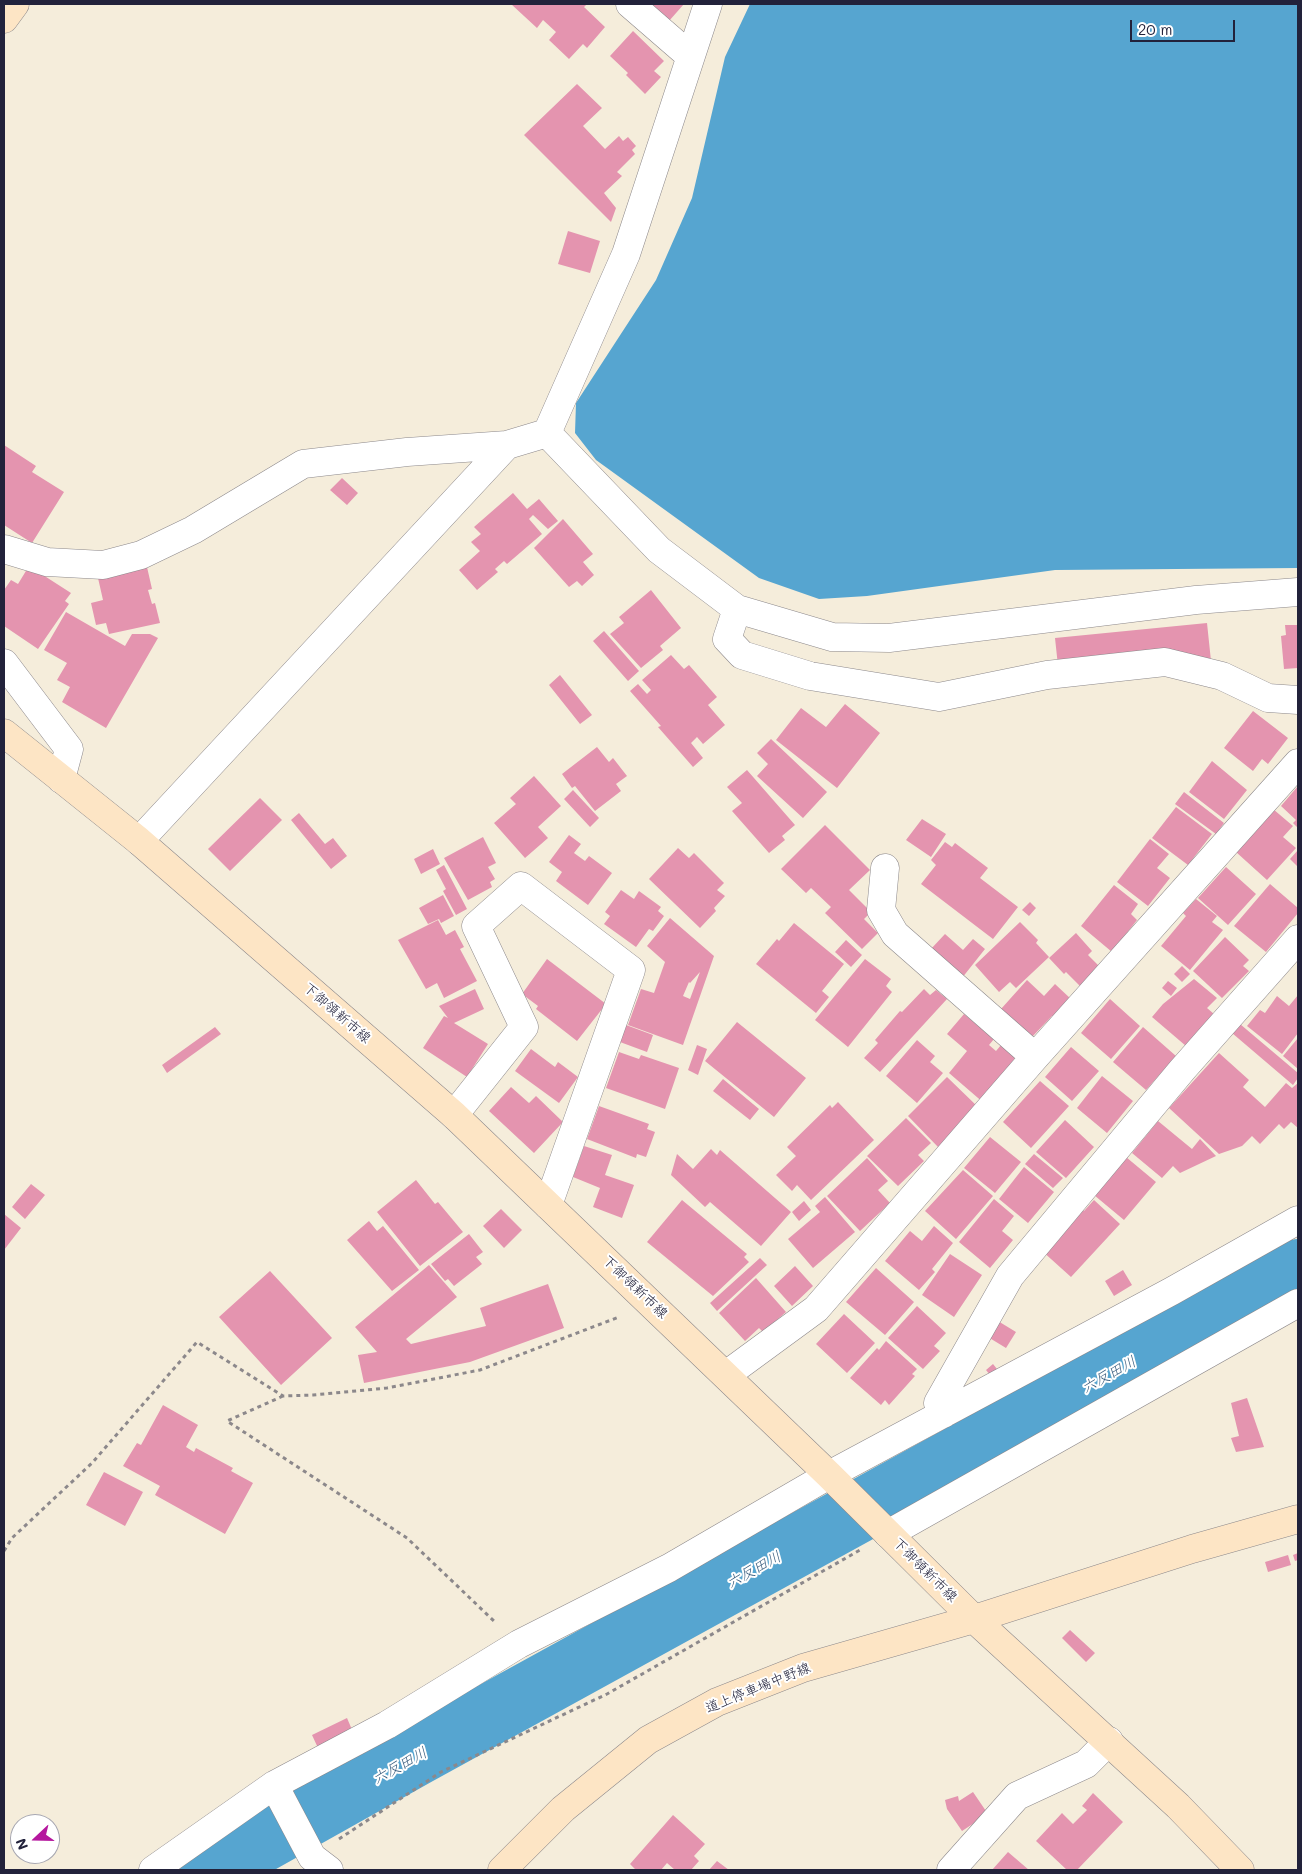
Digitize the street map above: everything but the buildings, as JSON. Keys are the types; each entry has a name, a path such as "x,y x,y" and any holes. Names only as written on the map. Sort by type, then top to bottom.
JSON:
{"main road":[{"path":"4,19 15,4"},
{"name":"下御領新市線","path":"4,733 139,841 454,1115 726,1375 974,1619 1178,1806 1240,1870"},
{"name":"道上停車場中野線","path":"502,1870 563,1809 648,1740 717,1702 803,1668 974,1619 1192,1549 1298,1519"}],"street":[{"path":"630,4 690,56"},
{"path":"4,548 47,562 103,565 141,555 193,530 303,464 407,452 507,445 547,433 626,254 708,4"},
{"path":"547,433 660,550 737,609 832,638 889,638 1196,600 1298,592"},
{"path":"139,841 507,445"},
{"path":"737,609 726,639 742,655 820,678 939,697 1047,675 1165,662 1222,676 1268,698 1298,700"},
{"path":"4,663 69,749 61,779"},
{"path":"726,1375 816,1309 1035,1057 1298,764"},
{"path":"885,868 881,910 895,934 1035,1057"},
{"path":"454,1115 524,1027 476,926 521,886 631,970 548,1206"},
{"path":"943,1414 938,1403 1010,1276 1182,1070 1298,939"},
{"path":"153,1870 274,1786 387,1725 518,1644 669,1568 834,1480 943,1414 1298,1220"},
{"path":"885,1531 1298,1303"},
{"path":"951,1870 1017,1796 1086,1764 1109,1741"},
{"path":"274,1786 320,1863"}],"path":[{"path":"518,1644 408,1538 227,1421 283,1396 387,1388 480,1370 618,1318 646,1298"},
{"path":"4,1551 12,1538 92,1463 198,1342 283,1396"},
{"path":"320,1863 441,1772 606,1694 885,1531"}],"water":[{"path":"750,4 1298,4 1298,568 1055,570 867,596 819,599 759,578 596,460 575,433 576,403 656,280 692,198 725,57"}],"waterway":[{"name":"六反田川","path":"211,1870 416,1755 1298,1270"}]}
